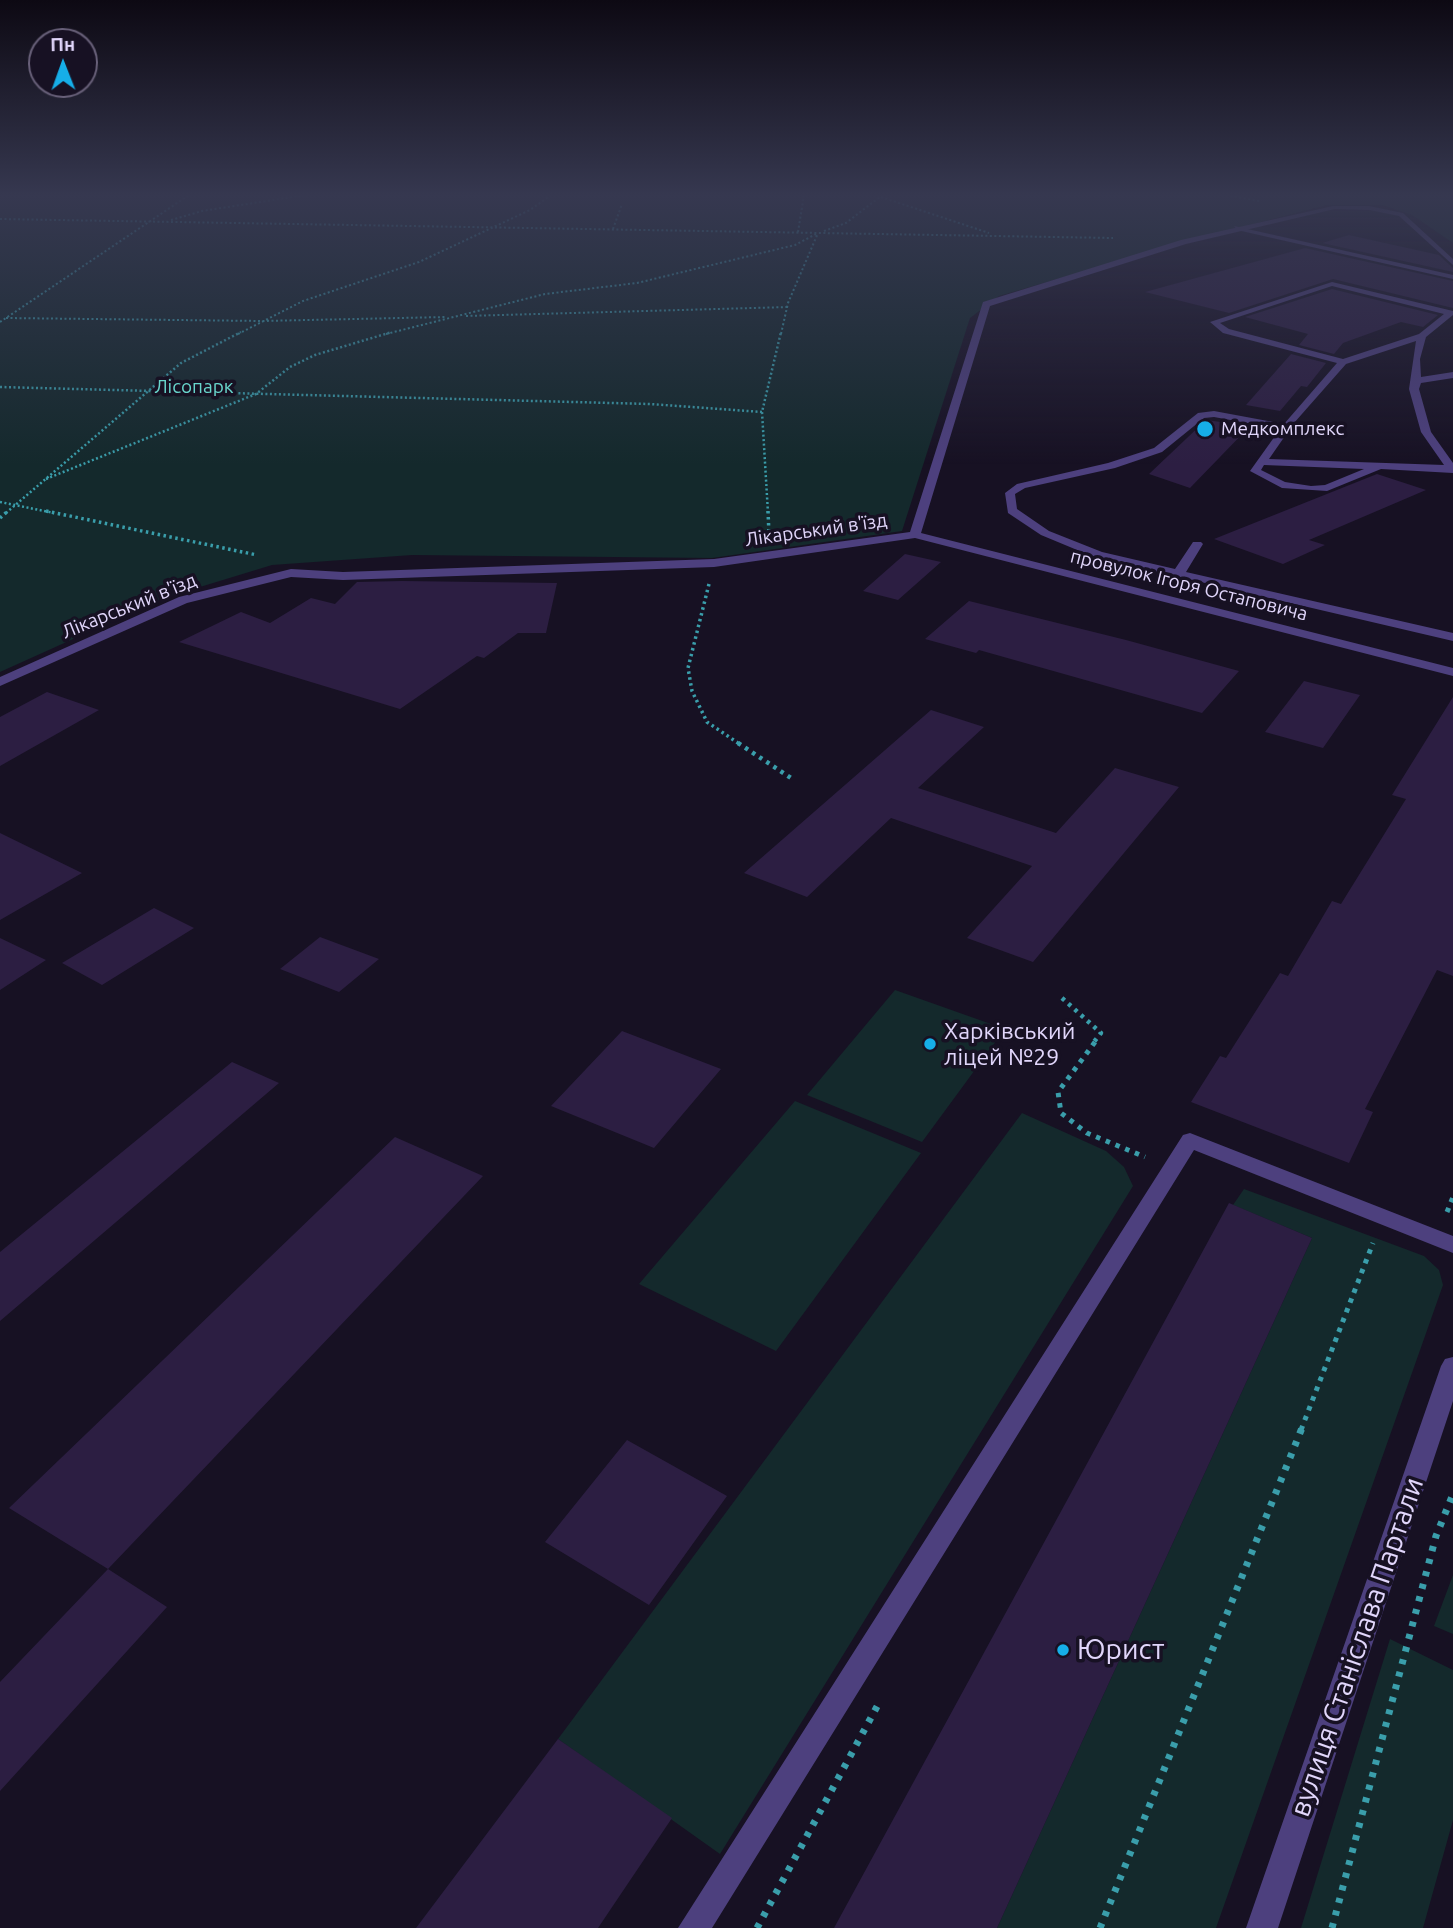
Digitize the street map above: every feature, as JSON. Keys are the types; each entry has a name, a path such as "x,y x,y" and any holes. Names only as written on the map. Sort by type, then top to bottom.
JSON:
{"street":[{"name":"Лікарський в'їзд","path":"0,681 183,600 291,573 343,576 714,563 915,535 986,304 1049,285"},
{"path":"1329,285 1214,321 1227,331 1343,362"},
{"path":"1336,285 1452,312"},
{"path":"1380,466 1327,488 1311,489 1282,485 1262,477 1255,471 1286,427 1343,362 1422,336 1452,312"},
{"path":"1422,336 1416,359 1418,381 1414,399 1426,432 1452,469"},
{"path":"1418,381 1453,375"},
{"path":"1286,427 1214,414 1201,415 1158,450 1111,466 1021,486 1010,493 1012,511 1058,541 1098,555 1453,637"},
{"path":"1260,462 1452,469"},
{"name":"провулок Ігоря Остаповича","path":"915,535 1453,672"},
{"path":"1179,573 1197,544"},
{"path":"694,1928 1190,1140 1453,1245"},
{"name":"вулиця Станіслава Партали","path":"1262,1928 1453,1366"}],"path":[{"path":"0,322 55,285"},
{"path":"0,518 181,363 303,301 351,285"},
{"path":"46,480 256,394 289,367 315,355 545,294 620,285"},
{"path":"770,557 762,412 788,307 797,285"},
{"path":"6,318 262,321 788,307"},
{"path":"0,387 650,404 762,412"},
{"path":"0,502 269,557 291,573"},
{"path":"714,563 688,668 692,691 707,722 793,780"},
{"path":"1062,998 1101,1033 1058,1092 1061,1112 1087,1133 1172,1168"},
{"path":"1100,1928 1339,1335 1383,1217"},
{"path":"1332,1928 1436,1536 1453,1494"},
{"path":"757,1928 881,1699"}],"green space":[{"name":"Лісопарк","path":"0,285 1037,285 999,296 970,318 902,531 712,558 412,555 272,565 164,598 0,672"},
{"path":"895,990 1005,1029 922,1142 807,1095"},
{"path":"795,1101 921,1153 776,1351 639,1284"},
{"path":"1022,1113 1106,1151 1124,1167 1133,1186 720,1854 558,1739"},
{"path":"1244,1189 1424,1256 1439,1270 1443,1285 1216,1928 997,1928 1312,1238 1233,1205"},
{"path":"1453,1575 1453,1634 1434,1626"},
{"path":"1390,1639 1453,1670 1453,1820 1423,1928 1301,1928"}],"building":[{"path":"1171,285 1315,285 1229,313 1145,292"},
{"path":"1358,285 1453,285 1453,308"},
{"path":"1332,289 1438,315 1423,327 1401,322 1343,343 1334,354 1299,345 1308,334 1245,317"},
{"path":"1291,354 1326,363 1307,387 1301,386 1280,411 1246,405"},
{"path":"1206,420 1250,426 1190,488 1149,474"},
{"path":"1377,474 1426,490 1309,540 1325,545 1283,564 1214,539"},
{"path":"905,554 941,562 898,600 863,591"},
{"path":"357,582 557,583 546,633 518,633 484,658 477,656 400,709 179,642 241,612 270,623 311,598 335,604"},
{"path":"969,601 1239,671 1202,713 979,650 976,653 925,639"},
{"path":"1304,681 1360,695 1323,748 1265,732"},
{"path":"47,692 99,710 0,766 0,717"},
{"path":"1453,697 1453,976 1437,970 1365,1109 1373,1112 1349,1163 1191,1102 1220,1056 1226,1058 1280,973 1288,976 1332,901 1341,904 1406,799 1392,795"},
{"path":"931,710 984,727 918,788 1056,833 1115,768 1179,787 1033,962 967,938 1032,866 891,818 807,897 744,873"},
{"path":"0,833 82,873 0,920"},
{"path":"154,908 194,928 102,985 62,963"},
{"path":"320,937 379,959 339,992 280,969"},
{"path":"0,938 46,960 0,990"},
{"path":"622,1031 721,1069 654,1148 551,1106"},
{"path":"232,1062 279,1083 0,1321 0,1252"},
{"path":"395,1137 483,1176 108,1569 9,1508"},
{"path":"1229,1203 1312,1238 997,1928 834,1928"},
{"path":"627,1440 727,1496 649,1605 545,1542"},
{"path":"108,1569 167,1607 0,1791 0,1682"},
{"path":"558,1739 672,1818 598,1928 416,1928"}],"place":[{"name":"Медкомплекс","path":"1205,429"},
{"name":"Харківський ліцей №29","path":"930,1044"},
{"name":"Юрист","path":"1063,1650"}]}
